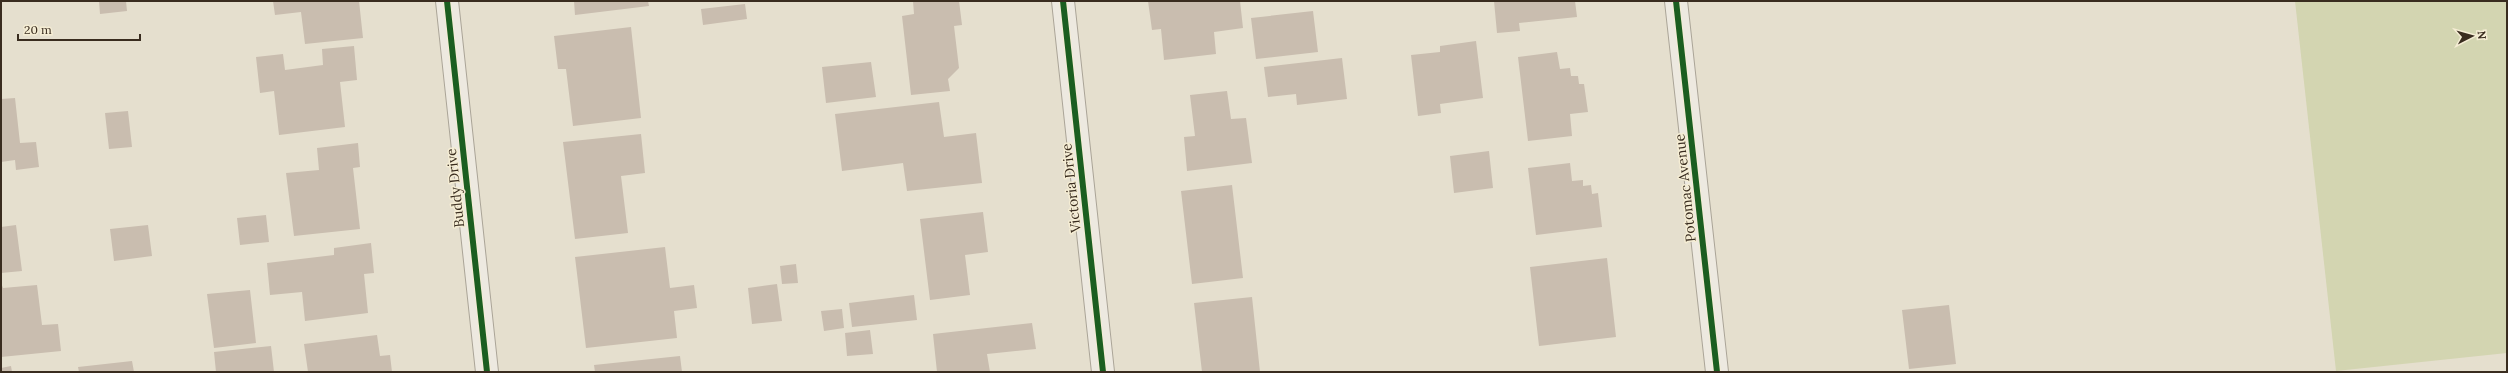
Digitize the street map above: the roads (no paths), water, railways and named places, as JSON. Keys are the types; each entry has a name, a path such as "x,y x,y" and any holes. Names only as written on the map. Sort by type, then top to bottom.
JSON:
{"street":[{"name":"Buddy Drive","path":"447,1 487,372"},
{"name":"Victoria Drive","path":"1063,1 1103,372"},
{"name":"Potomac Avenue","path":"1676,1 1717,372"}]}
